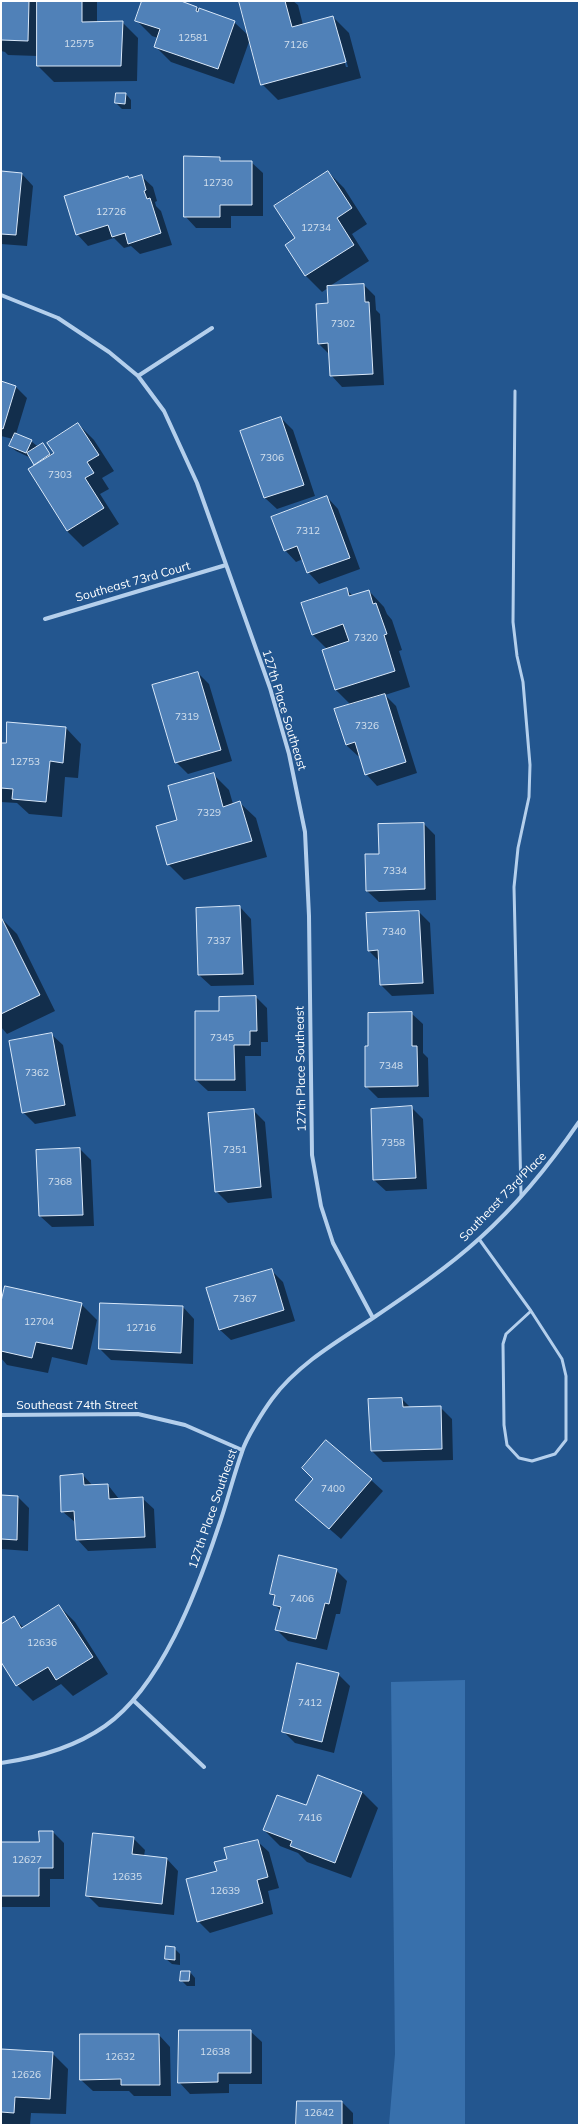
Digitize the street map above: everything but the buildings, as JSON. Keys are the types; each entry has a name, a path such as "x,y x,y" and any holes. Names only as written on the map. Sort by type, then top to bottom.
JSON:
{"street":[{"name":"127th Place Southeast","path":"1,295 58,318 109,352 138,376 164,411 194,476 270,688 289,754 305,832 309,916 312,1155 321,1206 333,1244 373,1318 333,1344 298,1372 273,1398 242,1450 218,1528 188,1609 164,1655 133,1700 105,1726 68,1745 24,1759 1,1763"},
{"path":"138,376 212,328"},
{"name":"Southeast 73rd Court","path":"46,618 226,565"},
{"name":"Southeast 73rd Place","path":"373,1318 436,1275 479,1239 521,1195 556,1155 579,1122"},
{"name":"Southeast 74th Street","path":"1,1414 138,1414 185,1425 242,1450"},
{"path":"133,1700 204,1767"}],"lane":[{"path":"515,391 513,622 517,656 523,682 530,764 529,797 518,848 514,887 521,1195"},
{"path":"479,1239 531,1311 562,1359 566,1376 566,1440 555,1454 532,1461 519,1458 507,1445 504,1425 503,1344 506,1334 531,1311"}],"shaded area":[{"path":"465,1680 465,2125 389,2125 395,2054 391,1682"}]}
